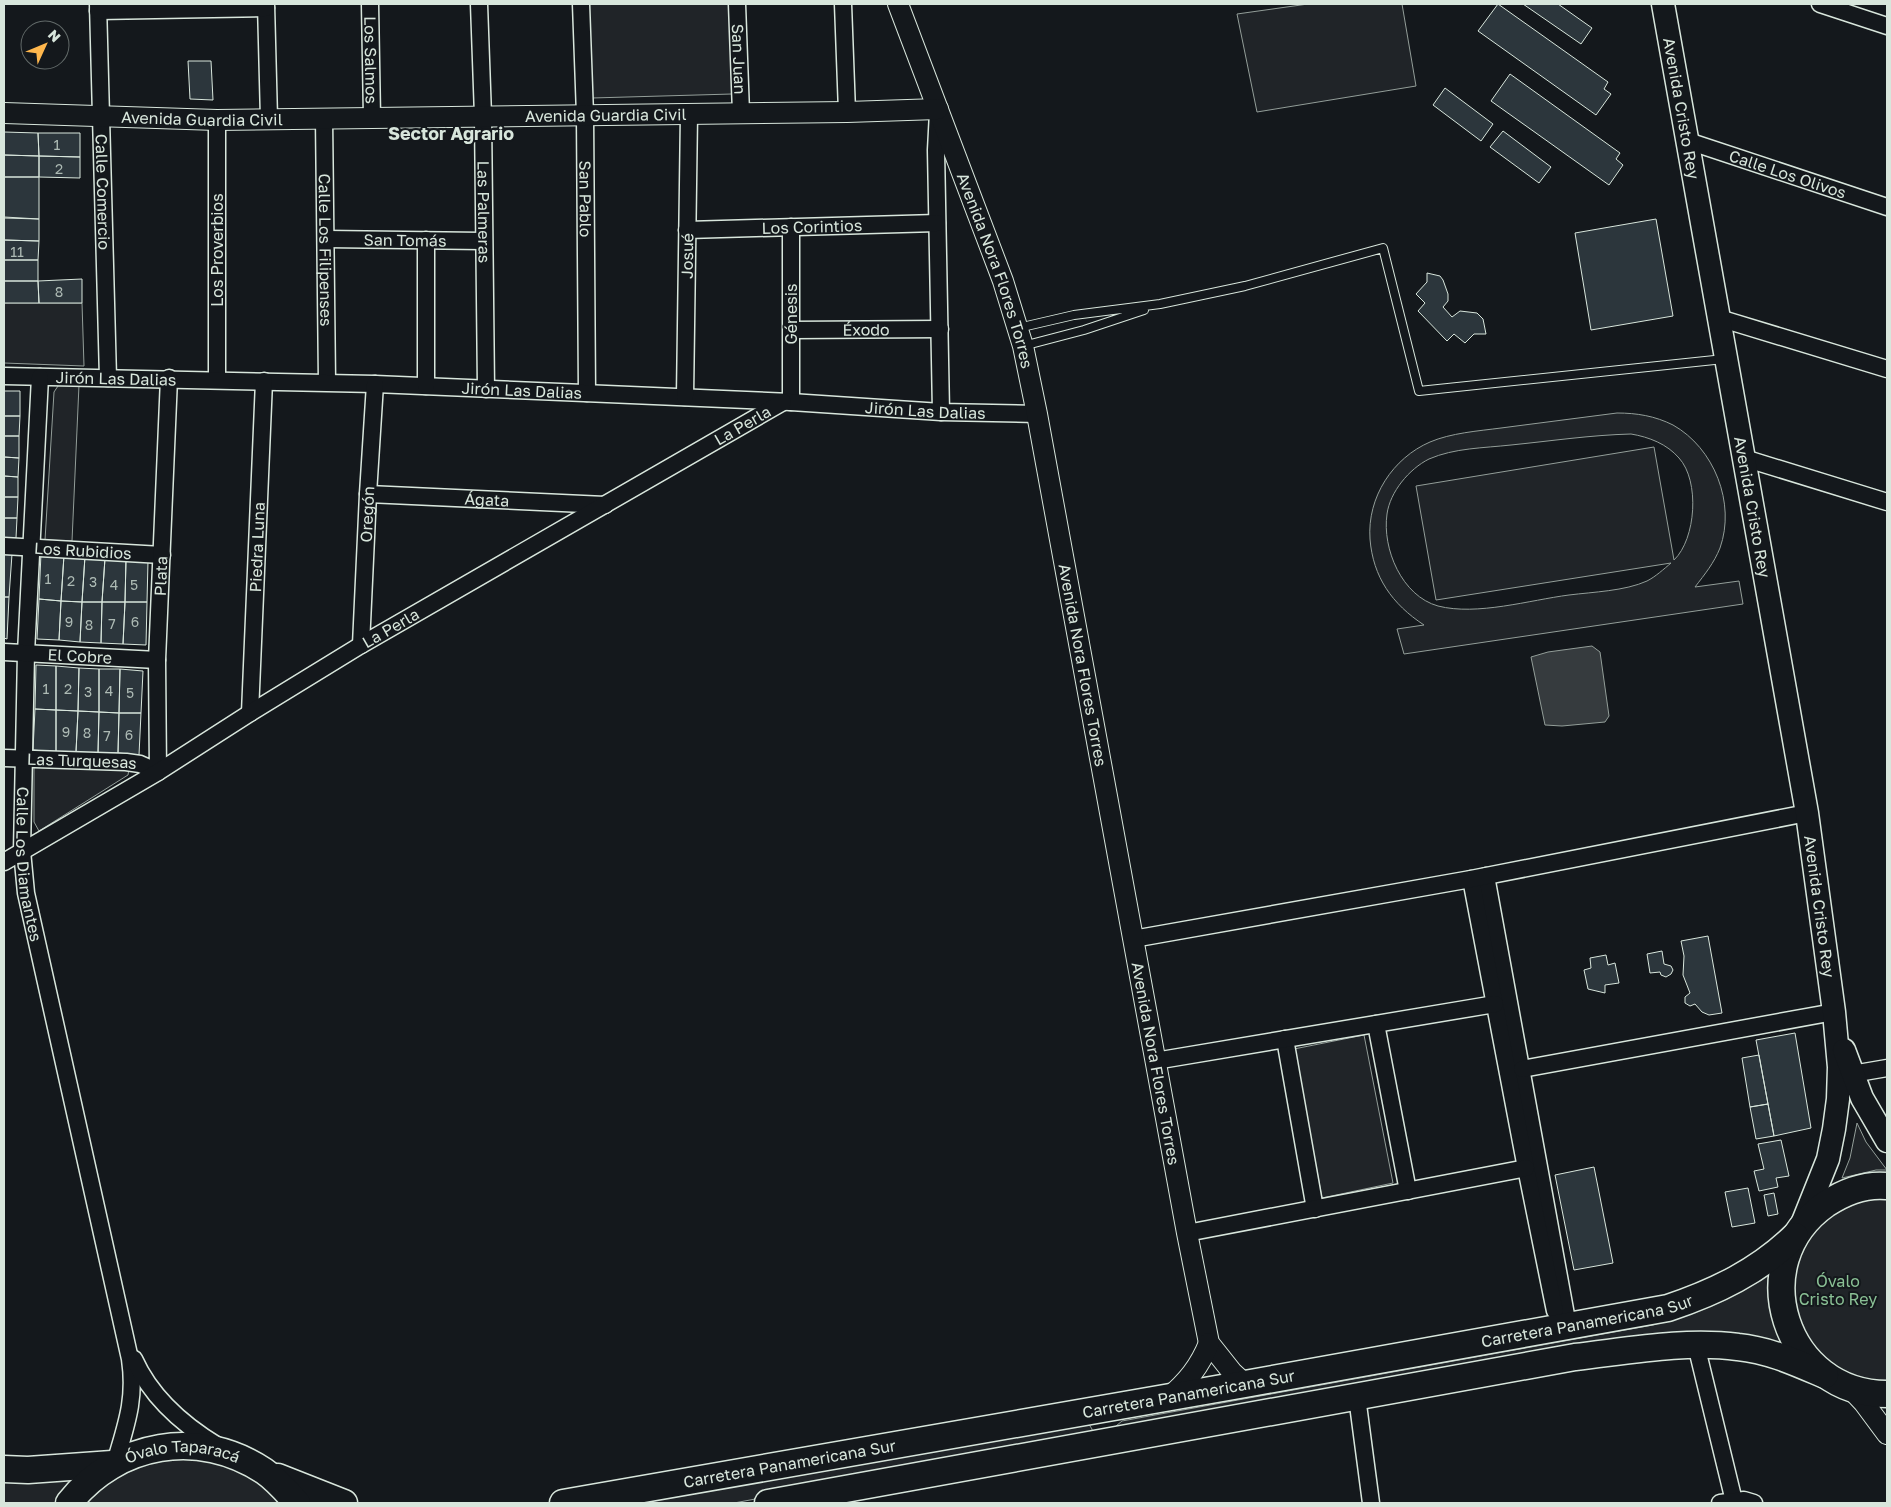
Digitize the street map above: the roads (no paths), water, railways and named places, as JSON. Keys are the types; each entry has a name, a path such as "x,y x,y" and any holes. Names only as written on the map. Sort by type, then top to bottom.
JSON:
{"highway":[{"path":"1887,1186 1856,1189 1835,1198 1816,1211 1798,1232 1786,1259 1781,1285 1785,1319 1801,1350 1812,1364 1825,1374 1850,1388 1887,1394"},
{"name":"Carretera Panamericana Sur","path":"563,1503 1102,1410 1668,1308 1694,1299 1740,1278 1782,1249 1798,1232"},
{"name":"Carretera Panamericana Sur","path":"768,1503 1575,1357 1677,1346 1739,1347 1788,1359 1825,1374"},
{"path":"1102,1410 1106,1442"},
{"name":"Óvalo Taparacá","path":"69,1503 94,1477 114,1464 143,1452 179,1446 201,1447 223,1452 255,1466 283,1487 297,1503"},
{"path":"4,1469 28,1470 114,1464"},
{"path":"255,1466 344,1503"}],"main road":[{"name":"Avenida Cristo Rey","path":"1663,4 1807,813 1834,1012 1839,1067 1838,1099 1834,1128 1828,1159 1818,1189 1798,1232"},
{"name":"Avenida Cristo Rey","path":"1834,1012 1852,1074 1862,1098 1887,1141"}],"street":[{"name":"Los Salmos","path":"370,4 372,118"},
{"name":"Las Palmeras","path":"479,4 483,116 486,388"},
{"name":"San Pablo","path":"581,4 585,115 587,393"},
{"name":"San Juan","path":"737,4 741,113"},
{"path":"843,4 847,112"},
{"name":"Avenida Nora Flores Torres","path":"898,4 1003,281 1020,337 1037,414 1209,1344 1232,1372 1245,1384"},
{"path":"1820,4 1887,26"},
{"path":"98,8 266,6 269,119"},
{"name":"Calle Comercio","path":"98,8 108,378"},
{"name":"Avenida Guardia Civil","path":"4,113 217,120 847,112 938,109"},
{"path":"938,109 936,150 941,412"},
{"name":"Josué","path":"685,397 689,114"},
{"name":"Calle Los Filipenses","path":"324,118 327,382"},
{"name":"Los Proverbios","path":"217,120 217,379"},
{"name":"Calle Los Olivos","path":"1688,141 1887,207"},
{"name":"Los Corintios","path":"687,230 937,222"},
{"name":"Génesis","path":"787,402 792,330 791,227"},
{"name":"San Tomás","path":"326,240 483,240"},
{"path":"426,240 426,386"},
{"path":"1719,318 1887,368"},
{"name":"Éxodo","path":"792,330 940,329"},
{"name":"Jirón Las Dalias","path":"4,376 327,382 685,397 941,412 1037,414"},
{"name":"Calle Los Diamantes","path":"40,377 26,653 22,851 26,893 133,1378 130,1414 114,1464"},
{"name":"Plata","path":"158,772 157,660 169,378"},
{"name":"Piedra Luna","path":"250,713 264,381"},
{"name":"Oregón","path":"360,646 375,384"},
{"name":"La Perla","path":"4,862 158,772 360,646 787,402"},
{"path":"1744,458 1887,502"},
{"name":"Ágata","path":"368,494 605,505"},
{"name":"Los Rubidios","path":"4,546 162,555"},
{"name":"El Cobre","path":"4,652 157,660"},
{"name":"Las Turquesas","path":"4,758 126,762 140,764 158,772"},
{"path":"1133,939 1478,877 1807,813"},
{"path":"1478,877 1494,1004 1526,1168 1564,1327"},
{"path":"1478,877 1522,1068 1564,1327"},
{"path":"1156,1061 1494,1004"},
{"path":"1522,1068 1834,1012"},
{"path":"1376,1024 1408,1191"},
{"path":"1285,1039 1315,1209"},
{"path":"1852,1074 1887,1068"},
{"path":"1187,1233 1526,1168"},
{"name":"Calle Los Diamantes","path":"126,1341 144,1378 164,1404 201,1436 255,1466"},
{"path":"1168,1398 1193,1374 1209,1344"},
{"path":"1696,1345 1727,1502 1744,1500 1754,1503"},
{"path":"1850,1388 1887,1434"},
{"path":"1357,1397 1371,1503"}],"lane":[{"path":"1020,337 1074,315 1160,304 1245,286 1383,248 1419,391 1726,359"},
{"path":"1020,337 1084,330 1160,304"}],"district":[{"name":"Sector Agrario","path":"451,133"}],"park label":[{"name":"Óvalo Cristo Rey","path":"1838,1290"}]}
